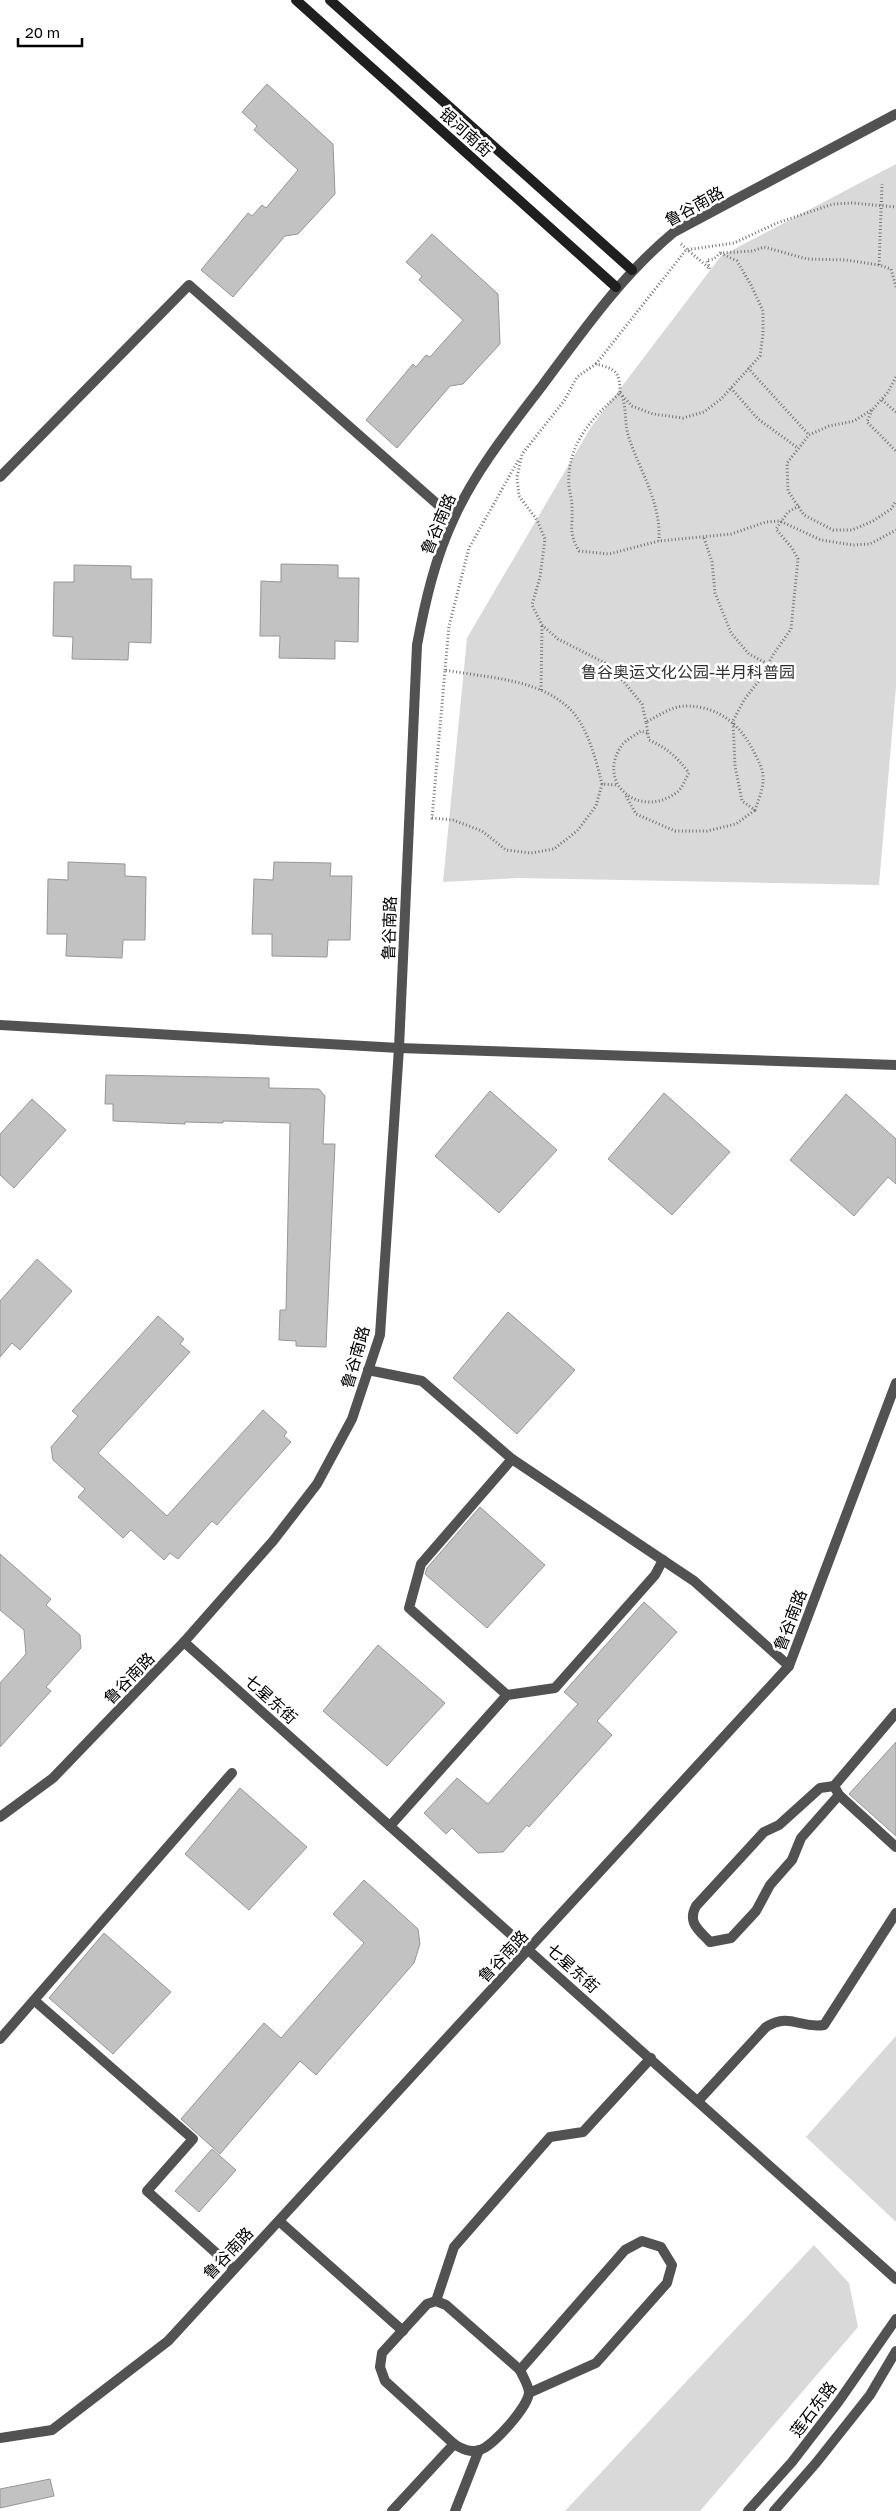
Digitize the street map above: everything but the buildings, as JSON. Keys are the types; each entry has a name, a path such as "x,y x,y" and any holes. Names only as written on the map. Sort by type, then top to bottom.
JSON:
{"main road":[{"name":"银河南街","path":"296,0 616,287"},
{"name":"银河南街","path":"330,0 632,270"}],"street":[{"name":"鲁谷南路","path":"0,1817 53,1778 184,1642 273,1541 316,1484 352,1419 380,1336 399,1048 417,645 426,598 453,518 493,451 616,287 632,270 674,232 896,114"},
{"path":"0,477 189,285 453,518"},
{"path":"0,1024 399,1048 896,1065"},
{"path":"368,1370 422,1381 512,1459 694,1581 789,1666"},
{"name":"鲁谷南路","path":"0,2438 52,2430 168,2341 789,1666 896,1383"},
{"path":"507,1695 409,1608 421,1564 512,1459"},
{"path":"390,1826 507,1695 555,1688 655,1575 663,1560"},
{"name":"七星东街","path":"184,1642 896,2279"},
{"path":"896,1713 836,1791 801,1838 792,1860 770,1885 756,1912 731,1938 710,1942 693,1924 691,1915 696,1906 764,1832 779,1825 820,1788 836,1791 896,1847"},
{"path":"0,2040 232,1773"},
{"path":"698,2100 771,2023 777,2020 786,2020 812,2027 824,2025 896,1913"},
{"path":"35,2000 193,2139 147,2191 234,2269"},
{"path":"436,2301 454,2247 550,2137 582,2132 650,2058"},
{"path":"279,2221 403,2331"},
{"path":"520,2370 625,2250 642,2241 661,2247 672,2265 667,2283 596,2363 529,2393"},
{"path":"436,2301 446,2305 520,2370 529,2393 523,2407 491,2444 478,2450 465,2451 454,2444 385,2380 380,2367 382,2353 403,2331 427,2304 436,2301"},
{"name":"莲石东路","path":"748,2511 792,2462 839,2401 896,2319"},
{"path":"774,2511 816,2463 870,2395 896,2351"},
{"path":"392,2511 454,2444"},
{"path":"455,2511 478,2450"}],"path":[{"path":"879,265 882,184"},
{"path":"445,670 514,681 541,690 571,710 592,746 602,784 596,806 577,831 554,849 531,853 506,850 482,831 453,820 432,818 445,670 449,626 469,548 522,454 564,401 577,377 596,364 686,250 734,243 778,223 833,204 852,203 896,207"},
{"path":"674,232 686,250 710,269 707,260 714,259 720,253 753,251 764,247 807,259 846,260 879,265 891,269 896,287"},
{"path":"620,393 632,406 653,414 683,418 704,412 731,388 760,356 763,334 763,311 751,284 737,261 720,253"},
{"path":"596,364 612,368 620,378 620,393 626,407 625,422 656,508 660,527 659,541"},
{"path":"748,368 809,434"},
{"path":"896,376 882,400 873,409 854,421 829,426 809,434 787,463 788,491 804,515 833,530 852,530 891,509 896,501"},
{"path":"731,388 758,419 798,448"},
{"path":"620,393 592,418 573,451 569,486 572,506 572,538 579,551 608,554 659,541 731,534 766,522 780,521 821,540 853,545 870,544 896,530"},
{"path":"882,400 896,412"},
{"path":"873,409 866,422 896,451"},
{"path":"522,454 516,477 519,496 537,520 545,539 540,577 532,605 542,625 558,639 605,663 642,704 649,740 664,746 678,757 688,773 678,792 659,802 645,802 626,796"},
{"path":"755,810 742,801 735,766 733,721 792,629 798,559 792,548 776,529 788,512 799,506"},
{"path":"704,538 712,562 714,593 731,633 749,654 768,664"},
{"path":"541,690 542,625"},
{"path":"646,722 669,710 685,706 718,713 733,721 749,742 763,775 761,796 755,810 736,824 707,831 675,831 636,814 618,784 614,767 622,745 641,731 647,733"},
{"path":"602,784 618,784"}],"green space":[{"name":"鲁谷奥运文化公园-半月科普园","path":"896,164 896,687 879,885 518,878 443,882 467,638 591,427 721,256"},
{"path":"896,2036 896,2222 806,2137"},
{"path":"814,2245 849,2283 858,2327 700,2511 565,2511"}]}
